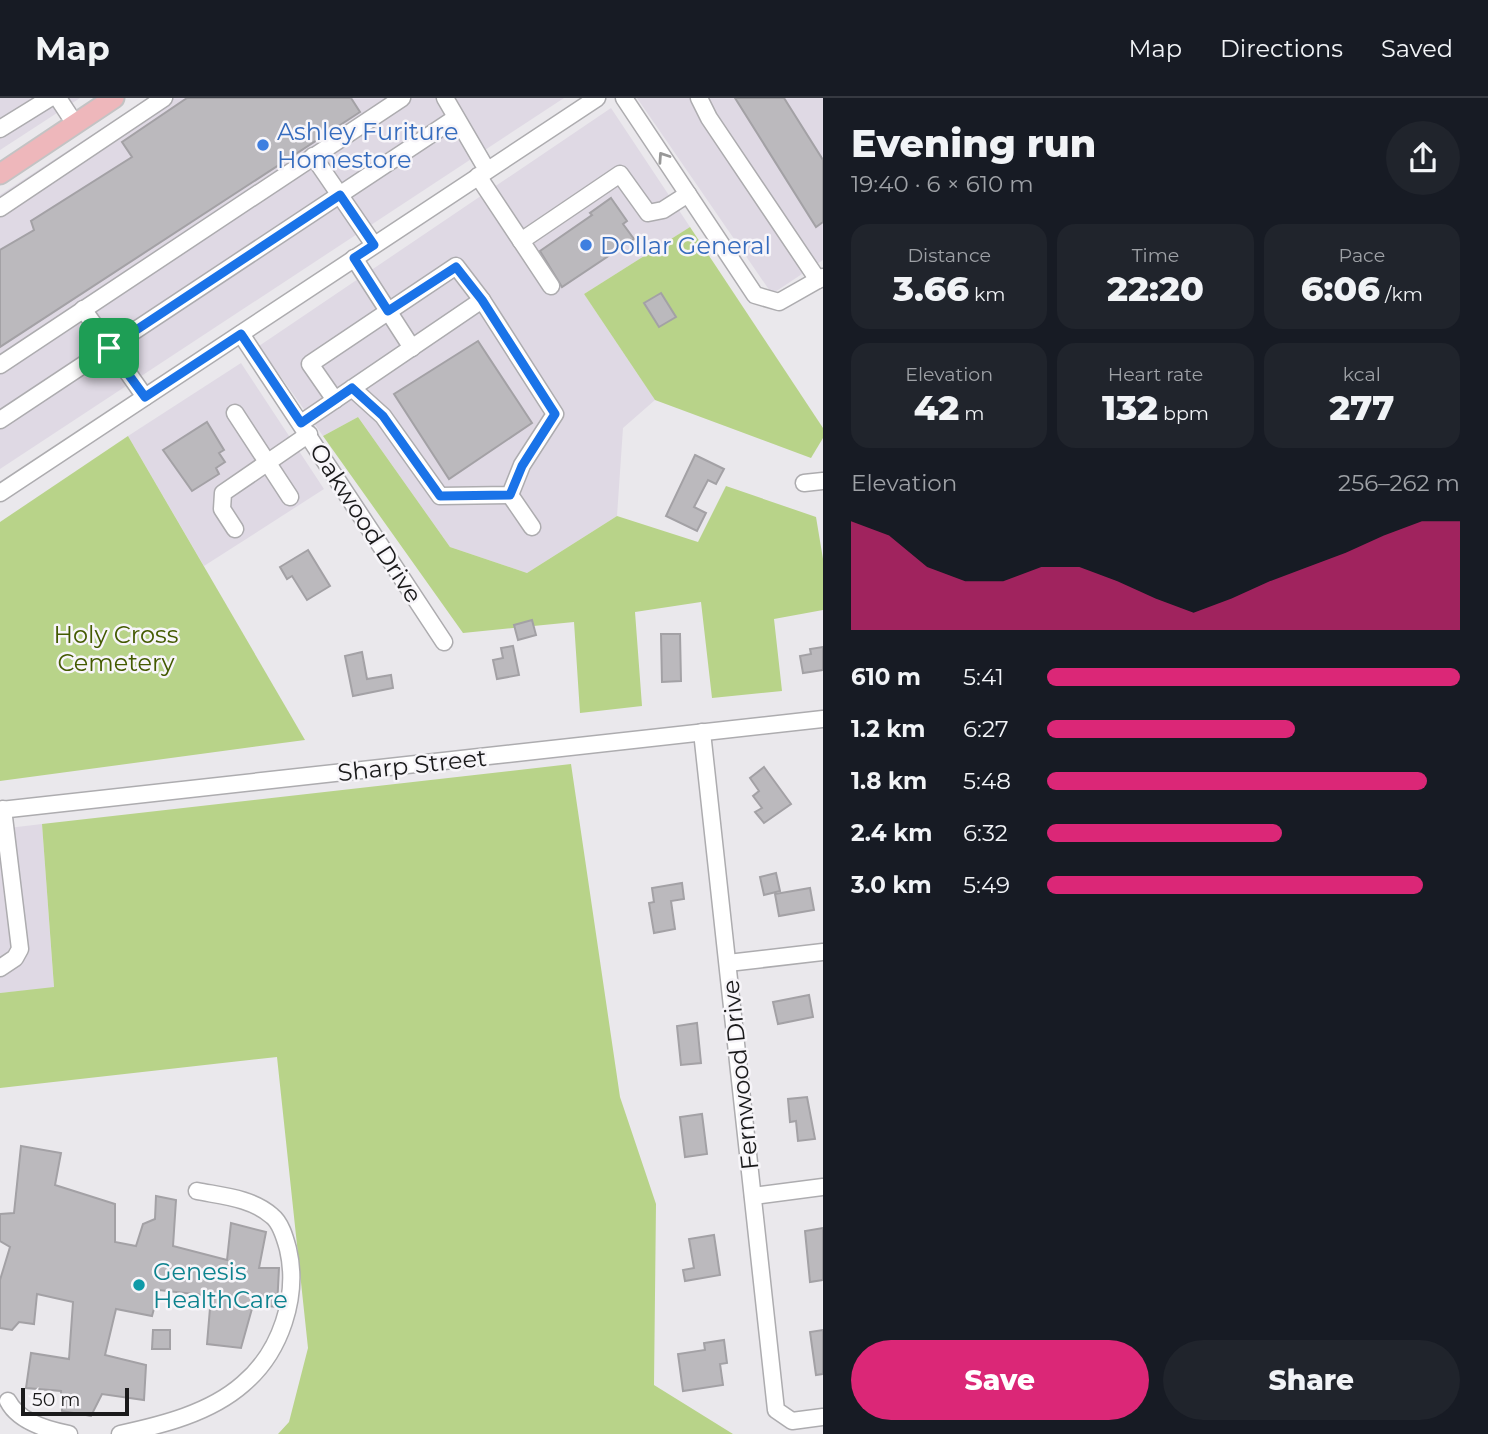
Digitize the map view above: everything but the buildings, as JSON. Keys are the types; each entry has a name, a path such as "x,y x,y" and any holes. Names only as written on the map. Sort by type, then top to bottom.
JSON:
{"main road":[{"path":"8,169 114,98"}],"street":[{"path":"0,129 50,98"},
{"path":"58,98 75,124"},
{"path":"0,208 164,98"},
{"path":"0,365 402,98"},
{"path":"445,98 521,241 551,286"},
{"path":"0,494 597,98"},
{"path":"624,98 755,295 779,302 820,278 709,118 699,98"},
{"path":"0,420 454,119"},
{"path":"313,156 374,245"},
{"path":"8,169 30,188"},
{"path":"521,241 620,174 648,213 663,210 688,194"},
{"path":"354,258 412,348"},
{"path":"334,400 310,364 456,267 482,300 555,414 522,466 510,495"},
{"path":"235,529 222,509 223,493 267,463 334,400 482,300"},
{"path":"83,310 145,397"},
{"name":"Oakwood Drive","path":"241,334 444,642"},
{"path":"352,388 383,416 440,496 510,495"},
{"path":"235,413 290,496"},
{"path":"804,483 823,481"},
{"path":"510,495 532,527"},
{"name":"Sharp Street","path":"2,809 823,719"},
{"name":"Fernwood Drive","path":"702,732 776,1410 782,1417 792,1421 823,1417"},
{"path":"0,968 15,958 20,949 5,862 2,809"},
{"path":"728,963 823,952"},
{"path":"753,1196 823,1187"},
{"path":"120,1434 184,1416 214,1404 243,1385 265,1361 292,1298 292,1265 285,1237 275,1218 260,1206 197,1191"},
{"path":"8,1401 11,1409 25,1418 53,1431 69,1434"}],"shaded area":[{"path":"0,98 80,98 0,150"},
{"path":"148,98 564,98 0,469 0,195"},
{"path":"637,98 823,98 823,260 772,294"},
{"path":"611,108 690,227 584,294 655,400 623,428 617,516 527,573 450,547 358,417 323,436 259,346"},
{"path":"241,363 324,489 204,566 128,436"},
{"path":"42,824 54,988 0,993 0,829"}],"green space":[{"path":"690,227 823,428 823,438 811,458 655,400 584,294"},
{"path":"358,417 450,547 527,573 617,516 698,542 726,486 816,517 823,559 823,610 774,619 782,691 712,698 701,602 635,612 642,706 580,713 574,622 463,633 323,436"},
{"name":"Holy Cross Cemetery","path":"128,436 305,740 0,781 0,522"},
{"path":"571,764 620,1097 656,1204 654,1385 733,1434 278,1434 289,1422 308,1348 277,1057 0,1088 0,993 54,987 42,824"}],"place":[{"name":"Ashley Furiture Homestore","path":"263,145"},
{"name":"Dollar General","path":"586,245"},
{"name":"Genesis HealthCare","path":"139,1285"}],"route":[{"path":"340,195 374,245 354,258 388,311 456,267 482,300 555,414 522,466 510,495 440,496 383,416 352,388 301,423 241,334 145,397 109,348 340,195"}]}
